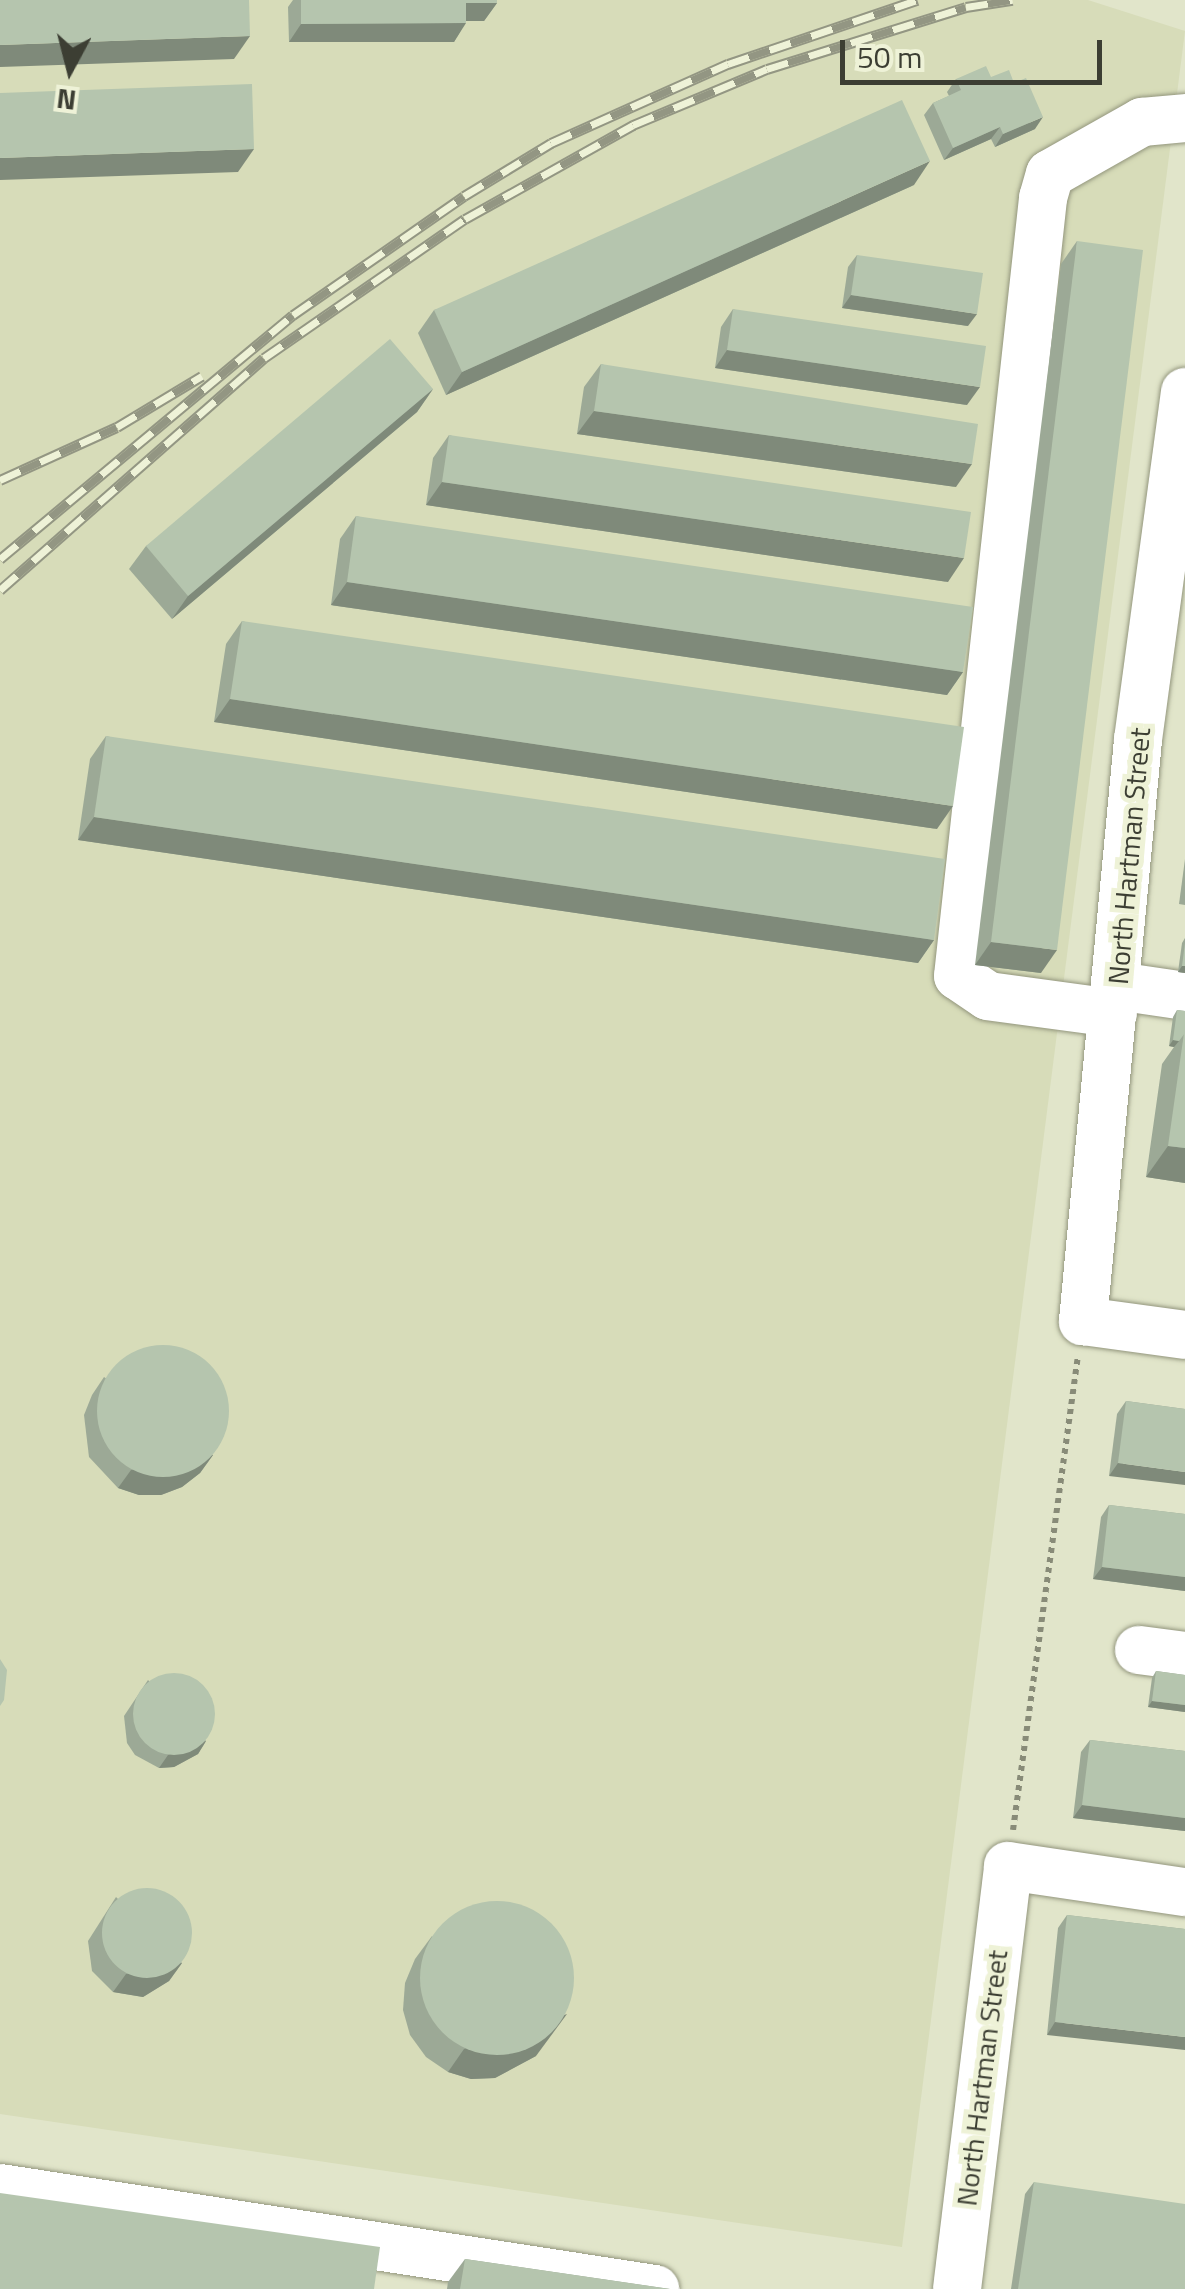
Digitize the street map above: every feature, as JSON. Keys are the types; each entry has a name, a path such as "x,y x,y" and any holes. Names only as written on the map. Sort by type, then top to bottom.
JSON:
{"street":[{"path":"1185,118 1142,122 1050,174 1043,198 958,976 988,996 1115,1000 1185,996"},
{"name":"North Hartman Street","path":"1082,1320 1138,740 1170,626 1185,392"},
{"path":"1082,1320 1185,1335"},
{"path":"1008,1866 1185,1892"},
{"name":"North Hartman Street","path":"957,2289 1008,1866"},
{"path":"0,2188 656,2289"}],"path":[{"path":"1008,1866 1082,1320"}],"shaded area":[{"path":"0,0 1088,0 1185,31 902,2247 0,2114"}],"building":[{"path":"0,0 249,0 250,36 0,45"},
{"path":"301,0 497,3 466,3 466,23 301,24"},
{"path":"986,66 991,77 1009,70 1014,83 1026,78 1043,117 1003,134 1000,127 953,148 933,103 961,90 956,79"},
{"path":"252,84 254,149 0,158 0,93"},
{"path":"902,100 930,161 462,372 434,310"},
{"path":"1077,241 1143,250 1057,950 991,942"},
{"path":"857,255 983,273 977,314 851,295"},
{"path":"733,309 986,346 980,387 727,350"},
{"path":"390,339 433,389 188,596 146,546"},
{"path":"601,364 978,424 972,464 594,411"},
{"path":"449,435 971,512 964,558 442,482"},
{"path":"356,516 973,607 963,672 347,582"},
{"path":"242,621 964,727 953,806 230,699"},
{"path":"106,736 945,859 934,940 94,817"},
{"path":"1177,1010 1185,1011 1185,1033 1179,1041 1173,1040"},
{"path":"1185,1033 1185,1148 1168,1146"},
{"path":"163,1345 188,1350 210,1364 224,1386 229,1411 224,1436 210,1458 188,1472 163,1477 138,1472 116,1458 102,1436 97,1411 102,1386 116,1364 138,1350"},
{"path":"1126,1401 1185,1409 1185,1472 1118,1463"},
{"path":"1109,1505 1185,1514 1185,1577 1102,1567"},
{"path":"0,1659 7,1670 0,1706"},
{"path":"1156,1671 1185,1675 1185,1705 1152,1701"},
{"path":"174,1673 190,1676 203,1685 212,1698 212,1730 203,1743 190,1752 174,1755 158,1752 145,1743 136,1730 133,1714 136,1698 145,1685 158,1676"},
{"path":"1090,1740 1185,1751 1185,1818 1082,1805"},
{"path":"147,1888 164,1891 179,1901 189,1916 189,1950 179,1965 164,1975 147,1978 130,1975 115,1965 105,1950 102,1933 105,1916 115,1901 130,1891"},
{"path":"497,1901 527,1907 552,1923 568,1948 574,1978 568,2008 552,2033 527,2049 497,2055 467,2049 442,2033 426,2008 420,1978 426,1948 442,1923 467,1907"},
{"path":"1067,1915 1185,1929 1185,2037 1055,2022"},
{"path":"1034,2182 1185,2204 1185,2289 1018,2289"},
{"path":"0,2193 380,2247 374,2289 0,2289"},
{"path":"465,2259 670,2289 460,2289"}],"railway":[{"path":"0,559 293,315 464,196 551,143 728,64 917,0"},
{"path":"0,590 264,358 465,219 633,125 767,69 966,7 1012,0"},
{"path":"0,480 117,427 202,376"}]}
